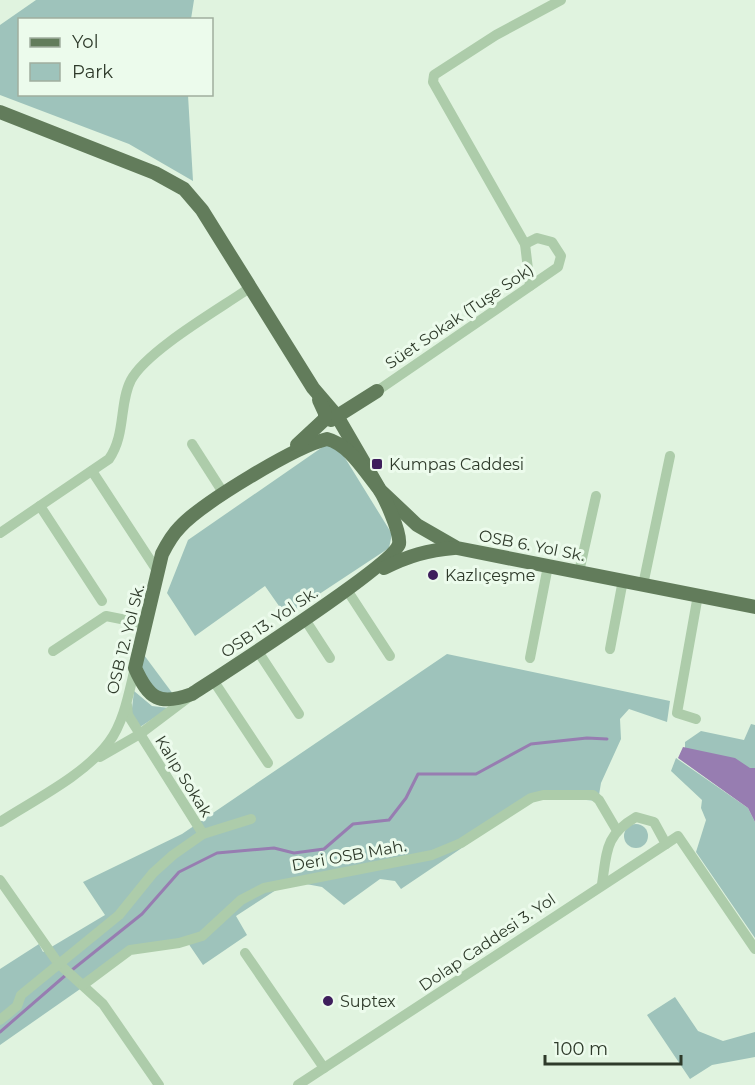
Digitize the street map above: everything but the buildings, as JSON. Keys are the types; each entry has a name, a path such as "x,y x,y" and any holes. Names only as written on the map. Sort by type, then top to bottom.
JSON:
{"main road":[{"path":"0,112 155,173 184,189 202,210 313,388 325,413 325,419 320,426"},
{"name":"OSB 6. Yol Sk.","path":"313,388 350,437 380,490 417,525 457,548 755,607"},
{"path":"276,462 320,426 332,411 349,408 377,391"},
{"path":"350,437 350,418 377,391"},
{"path":"276,462 319,441 334,440 348,451 380,490 397,529 399,544 388,559 364,578"},
{"name":"OSB 12. Yol Sk.","path":"135,668 162,554 180,527 224,494 276,462"},
{"path":"364,578 410,555 431,549 457,548"},
{"name":"OSB 13. Yol Sk.","path":"192,694 364,578"},
{"path":"135,668 142,684 157,699 173,701 192,694"}],"street":[{"path":"530,286 525,244 433,82 434,75 496,35 561,0"},
{"name":"Süet Sokak (Tuşe Sok)","path":"377,391 558,267 561,256 552,242 537,238 525,244"},
{"path":"0,533 109,459 116,449 130,380 152,356 251,287"},
{"path":"192,444 224,494"},
{"path":"643,585 670,456"},
{"path":"92,471 158,572"},
{"path":"579,572 596,496"},
{"path":"40,506 102,601"},
{"path":"530,658 548,566"},
{"path":"610,649 623,580"},
{"path":"347,590 390,656"},
{"path":"696,719 677,713 698,596"},
{"path":"53,651 106,616 146,624"},
{"path":"304,618 330,658"},
{"path":"258,650 299,714"},
{"name":"OSB 12. Yol Sk.","path":"0,822 89,763 108,743 127,702 135,668"},
{"path":"213,680 268,763"},
{"path":"89,763 140,734 192,694"},
{"name":"Kalıp Sokak","path":"127,702 128,715 203,834"},
{"name":"Deri OSB Mah.","path":"81,983 130,950 179,943 202,936 241,900 264,888 432,855 461,843 531,798 543,795 593,795 599,800 616,829"},
{"path":"602,884 606,853 616,829 636,817 654,822 666,844 678,836 755,949"},
{"path":"0,1020 17,1006 21,995 62,966 119,915 162,864 203,834 251,819"},
{"name":"Dolap Caddesi 3. Yol","path":"298,1085 666,844"},
{"path":"0,880 45,947 103,1004 159,1085"},
{"path":"245,953 324,1068"}],"green space":[{"path":"36,0 194,0 191,18 18,18 18,96 188,96 193,181 129,144 0,95 0,25"},
{"path":"337,445 392,534 389,548 286,616 265,586 195,636 167,593 188,540 324,446"},
{"path":"447,654 670,701 667,722 629,709 620,719 621,739 601,783 598,801 539,796 401,889 395,881 380,879 344,905 322,887 290,881 236,916 247,935 203,965 188,943 136,950 0,1045 0,969 39,944 43,952 105,915 83,882 182,834"},
{"path":"144,655 173,694 153,692 141,671"},
{"path":"134,691 152,706 169,708 140,727 131,717"},
{"path":"751,724 755,725 755,772 685,752 685,742 701,731 744,740"},
{"path":"676,758 748,808 755,822 755,938 696,852 706,820 701,808 702,800 671,771"},
{"path":"636,824 641,825 647,831 647,841 641,847 636,848 631,847 625,841 624,836 625,831 631,825"},
{"path":"675,997 698,1031 723,1041 755,1032 755,1057 712,1065 690,1079 647,1015"}],"shaded area":[{"path":"683,747 735,758 750,768 755,768 755,822 748,808 678,758"}],"waterway":[{"path":"72,970 142,914 179,872 217,853 274,848 294,853 324,849 353,824 389,820 406,798 418,774 476,774 531,744 587,738 607,739"},
{"path":"0,1032 67,974"}],"place":[{"name":"Kumpas Caddesi","path":"377,464"},
{"name":"Kazlıçeşme","path":"433,575"},
{"name":"Suptex","path":"328,1001"}]}
